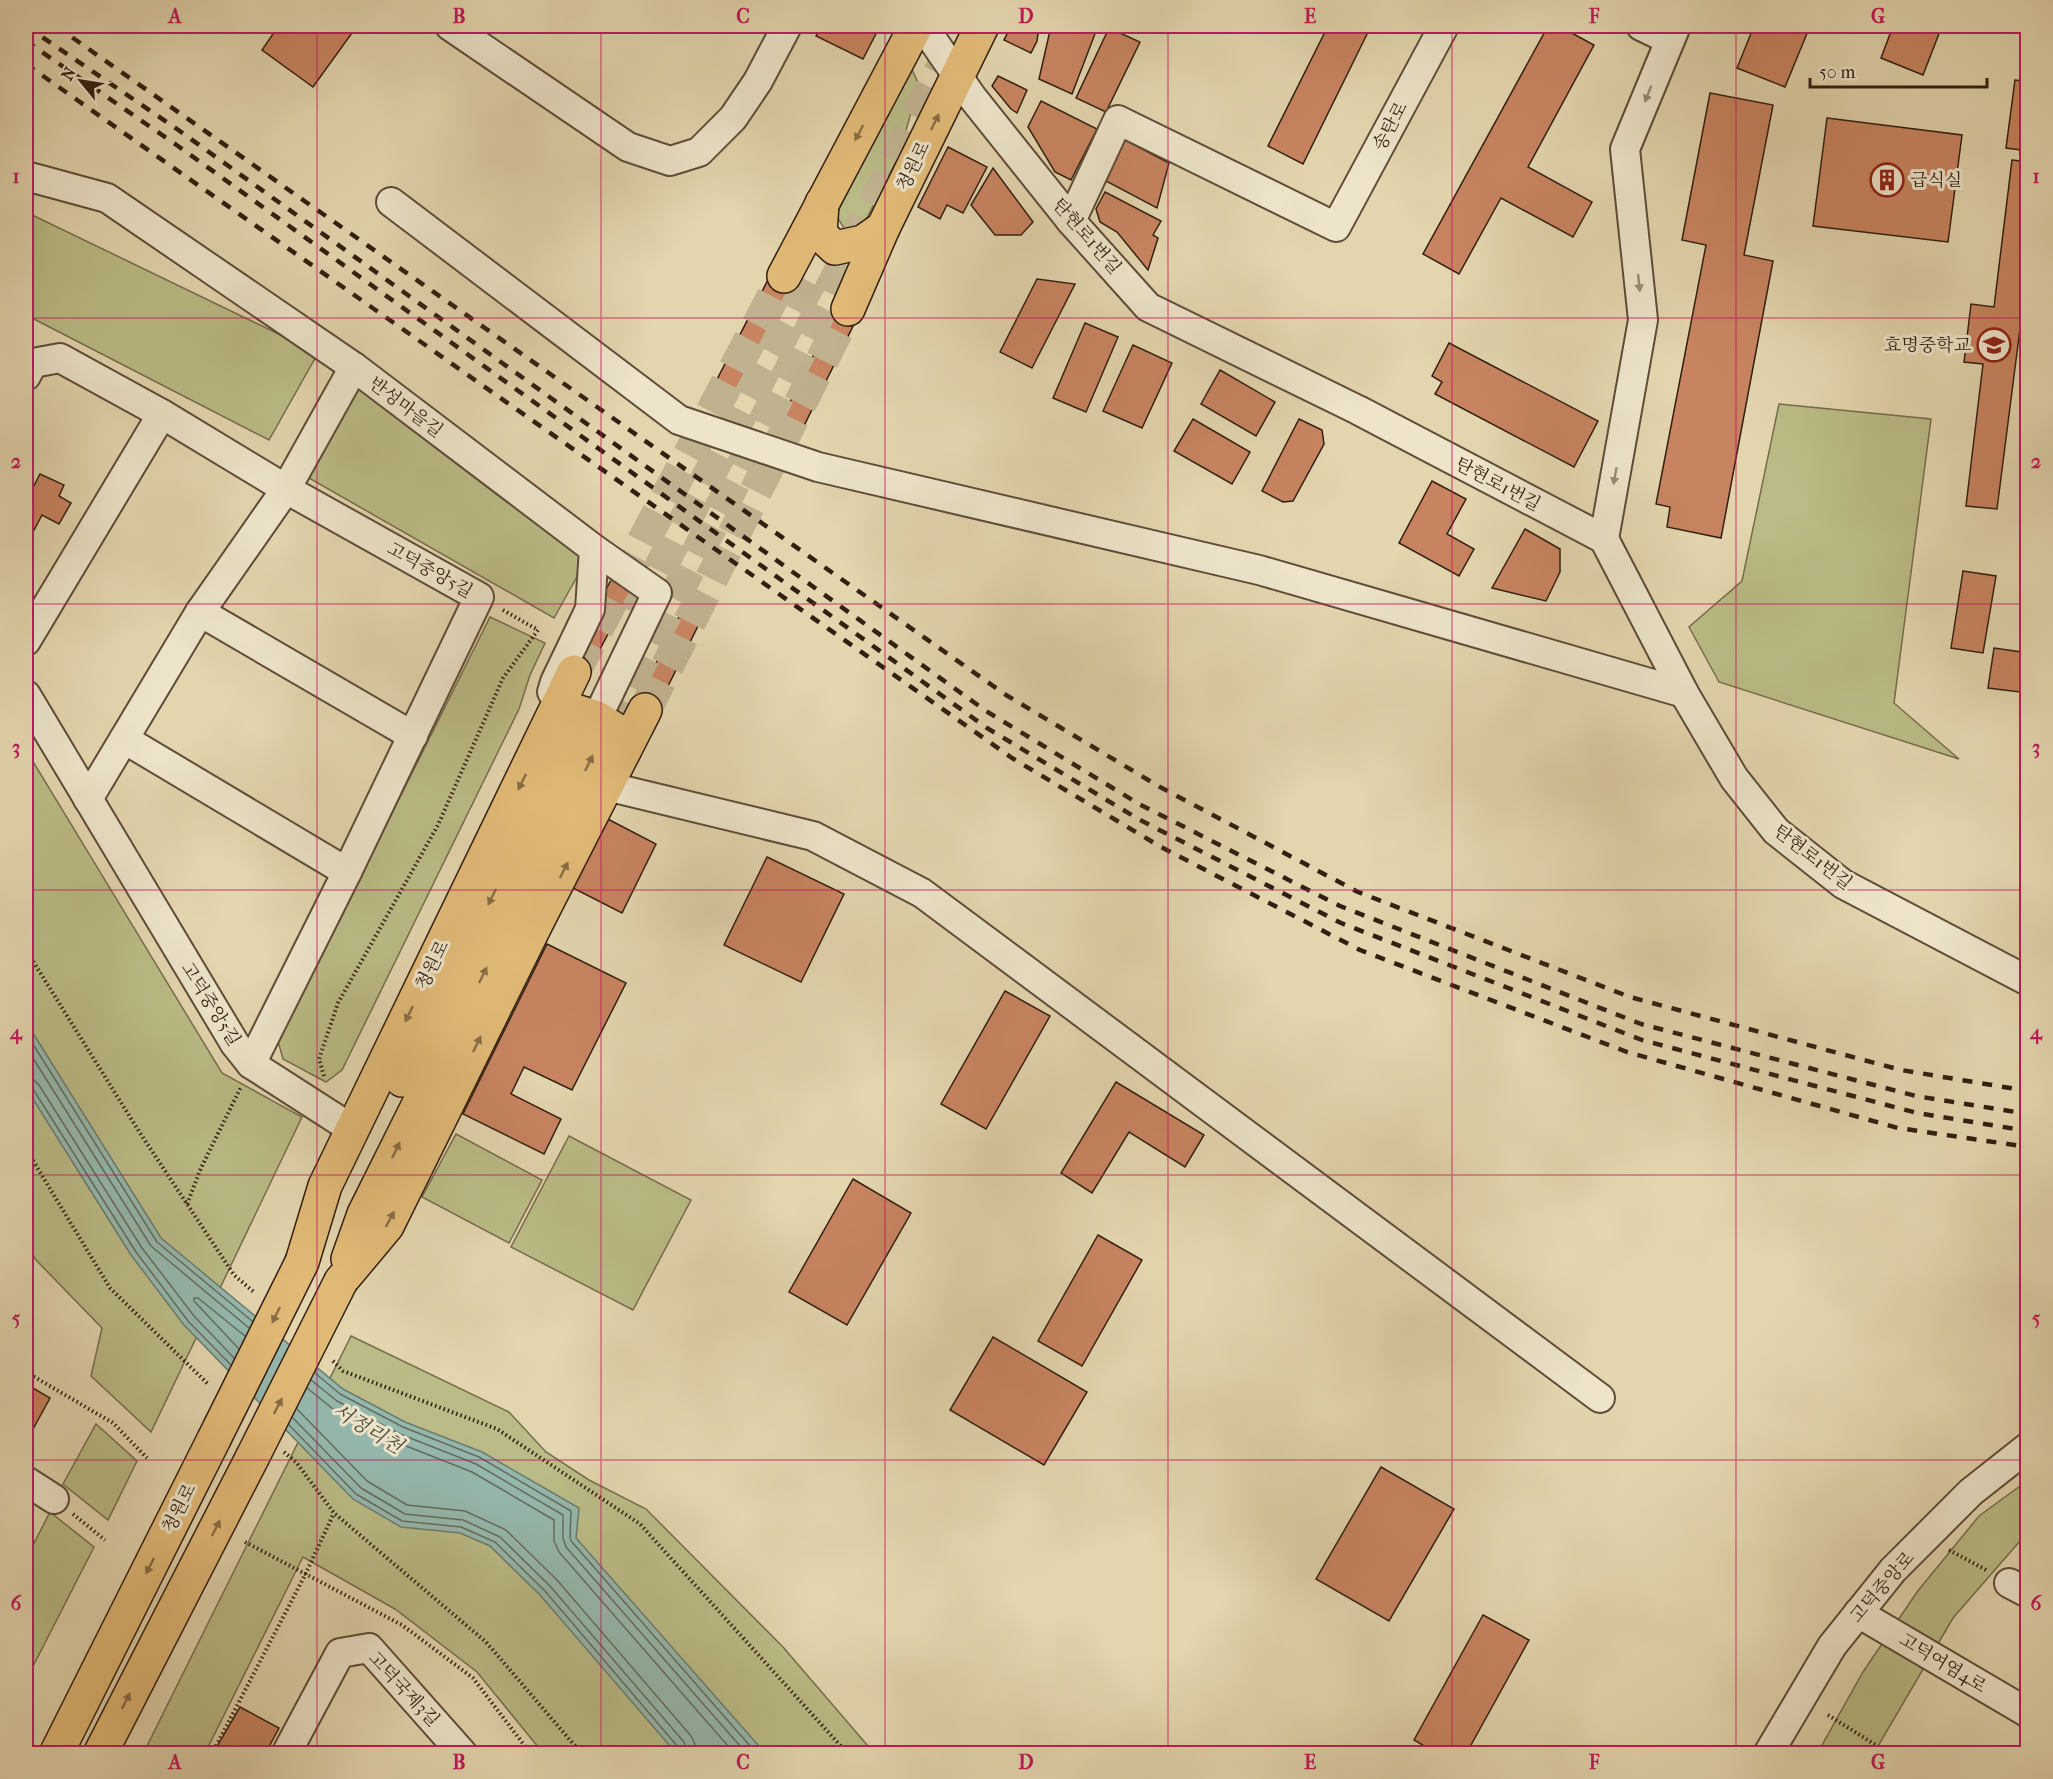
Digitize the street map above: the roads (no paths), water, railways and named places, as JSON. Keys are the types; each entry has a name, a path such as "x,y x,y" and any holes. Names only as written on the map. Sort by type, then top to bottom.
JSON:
{"main road":[{"path":"784,276 916,26"},
{"name":"청원로","path":"848,309 883,228 982,26"},
{"path":"822,203 820,234 835,248 862,242 883,228"},
{"name":"청원로","path":"341,1281 387,1226 606,786 574,672"},
{"name":"청원로","path":"302,1262 325,1186 536,752 645,710"},
{"name":"청원로","path":"56,1754 302,1262 344,1197 589,732"},
{"name":"청원로","path":"100,1754 265,1453 341,1281 364,1214 589,732"}],"street":[{"path":"450,26 628,147 670,161 699,152 733,118 758,81 788,26"},
{"name":"탄현로1번길","path":"923,26 958,76 1071,220 1148,307 1358,410 1604,539 1684,693 1734,778 1776,831 1843,884 2028,981"},
{"name":"송탄로","path":"1071,220 1118,120 1336,227 1444,26"},
{"path":"1604,539 1643,320 1625,149 1673,32 1641,26"},
{"name":"반성마을길","path":"26,176 107,198 354,367 594,549 657,593 589,732"},
{"path":"392,202 679,420 818,467 1259,570 1684,693"},
{"name":"고덕중앙5길","path":"26,376 33,363 60,358 162,414 286,489 479,597 251,1065"},
{"path":"88,799 200,612 286,489 354,367"},
{"path":"26,641 162,414"},
{"path":"536,752 555,682 590,609 594,549"},
{"path":"200,612 413,736"},
{"name":"고덕중앙5길","path":"26,695 235,1044 251,1065 352,1129"},
{"path":"124,739 347,872"},
{"path":"606,786 813,836 922,893 1600,1398"},
{"name":"고덕중앙로","path":"1768,1754 1832,1646 1893,1570 1964,1500 2028,1448"},
{"path":"26,1481 54,1499"},
{"name":"고덕여염4로","path":"1858,1613 2028,1713"},
{"name":"고덕국제3길","path":"286,1754 340,1653 369,1648 463,1754"}],"water":[{"name":"서정리천","path":"26,1022 161,1238 343,1389 405,1422 482,1452 579,1508 576,1538 765,1753 676,1753 540,1595 490,1546 460,1533 401,1527 353,1499 184,1325 131,1255 26,1088"}],"tunnel":[{"path":"606,729 745,461 963,26"},
{"path":"574,672 784,276"},
{"path":"636,614 810,282"},
{"path":"645,710 848,309"}],"railway":[{"path":"26,26 177,129 986,711 1139,804 1340,906 1641,1024 1916,1096 2028,1114"},
{"path":"56,26 1006,695 1160,787 1358,892 1630,997 1901,1070 2028,1091"},
{"path":"26,41 178,146 987,728 1140,820 1341,923 1642,1040 1917,1113 2028,1131"},
{"path":"26,64 1012,758 1161,847 1360,950 1627,1052 1898,1128 2028,1147"}],"place":[{"name":"급식실","path":"1887,180"},
{"name":"효명중학교","path":"1994,345"}]}
